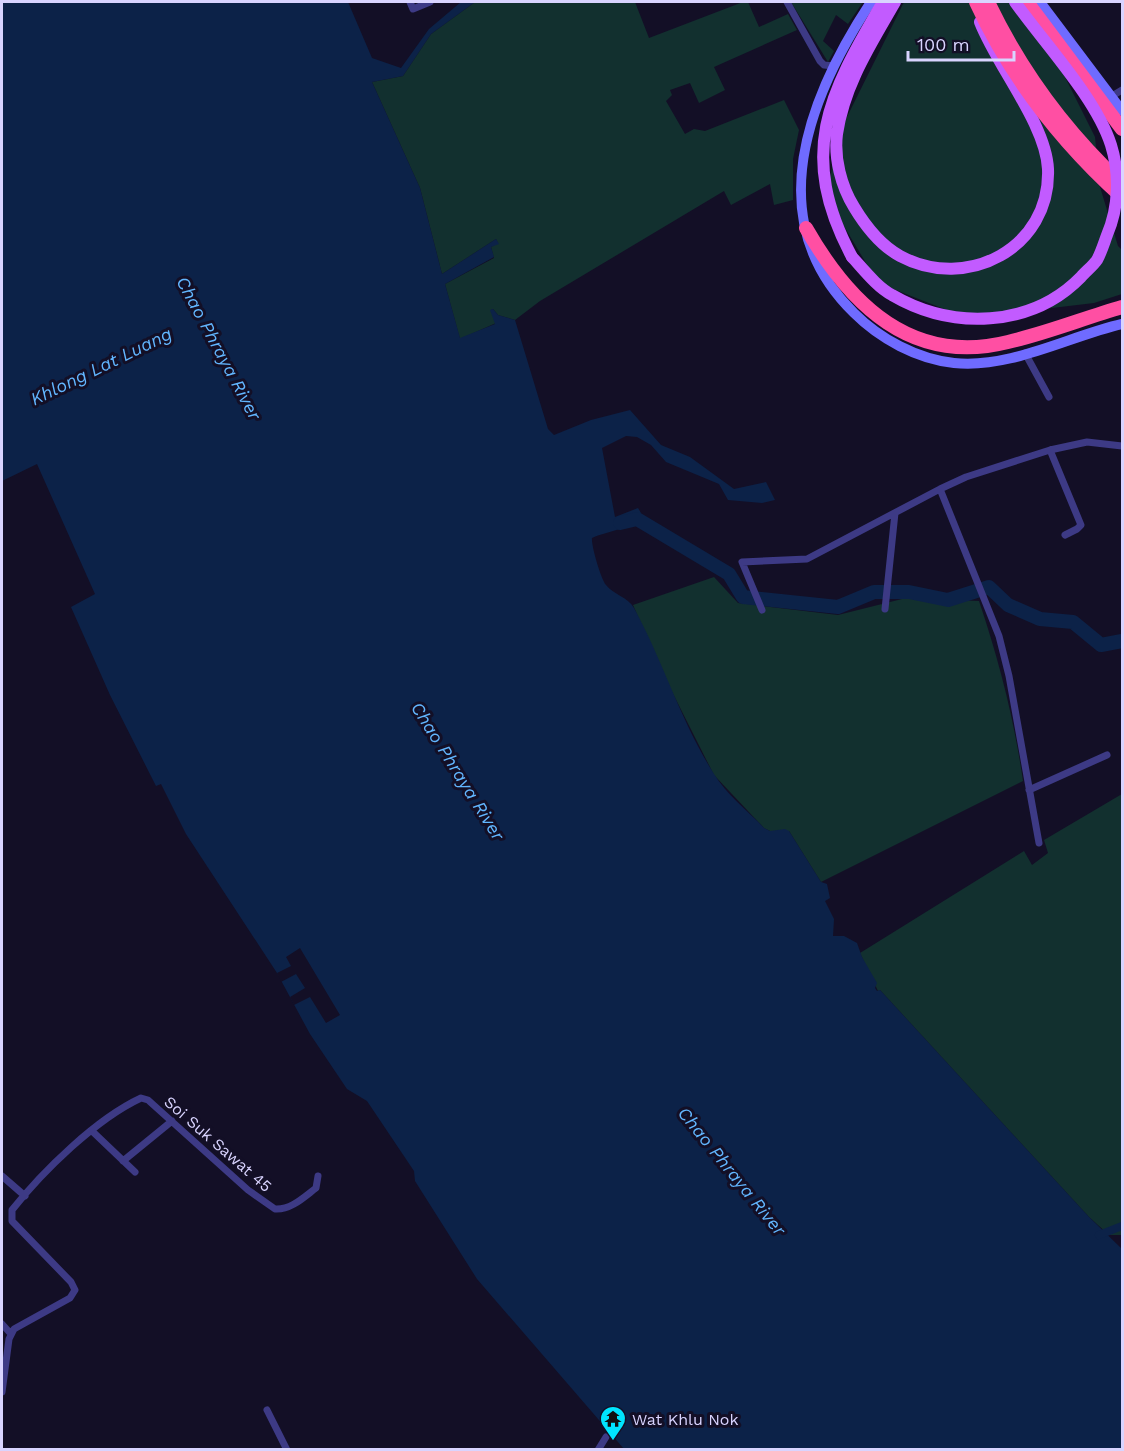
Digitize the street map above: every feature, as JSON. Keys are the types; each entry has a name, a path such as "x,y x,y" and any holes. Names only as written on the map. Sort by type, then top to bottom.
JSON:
{"highway":[{"path":"974,2 1030,98 1071,147 1122,197"},
{"path":"988,2 1006,38 1039,92 1079,140 1122,184"},
{"path":"1027,2 1122,129"},
{"path":"806,228 823,259 845,288 880,318 917,340 955,347 996,344 1058,328 1122,307"}],"main road":[{"path":"883,2 836,93 824,141 822,170 828,204 852,257 890,294 920,308 953,317 988,320 1021,314 1065,293 1097,260 1112,224 1117,194 1111,145 1085,96 1015,2"},
{"path":"895,2 850,84 840,119 837,157 841,177 850,201 864,224 882,243 901,256 925,266 949,269 970,268 999,256 1023,239 1040,215 1048,170 1046,153 1034,124 990,45 974,2"}],"street":[{"path":"410,2 413,9 430,2"},
{"path":"787,2 820,61 824,65 834,66"},
{"path":"871,2 821,92 804,143 799,183 811,249 819,266 842,301 868,327 894,344 954,363 984,362 1025,353 1122,324"},
{"path":"1040,2 1122,111"},
{"path":"1112,96 1122,90"},
{"path":"1025,353 1049,397"},
{"path":"762,610 742,562 807,558 966,477 1050,450 1087,442 1122,446"},
{"path":"1050,450 1080,525 1065,535"},
{"path":"940,489 999,636 1009,676 1039,843"},
{"path":"885,606 895,513"},
{"path":"1029,789 1107,755"},
{"name":"Soi Suk Sawat 45","path":"11,1334 18,1325 70,1298 75,1290 71,1282 12,1221 12,1210 67,1150 141,1098 148,1100 248,1190 275,1209 286,1209 316,1188 318,1176"},
{"path":"123,1161 172,1121"},
{"path":"92,1131 135,1172"},
{"path":"2,1176 25,1196"},
{"path":"2,1324 11,1334 2,1392"},
{"path":"267,1410 287,1449"},
{"path":"598,1449 606,1437"}],"green space":[{"path":"475,2 635,2 649,38 743,2 748,2 759,27 788,14 797,30 714,67 725,90 699,103 690,83 670,90 672,95 666,101 685,134 694,129 705,131 784,100 799,130 793,159 793,200 774,205 770,184 731,205 724,191 540,301 515,320 498,315 493,309 491,310 496,323 460,339 445,284 494,258 491,247 498,243 496,239 442,274 420,188 372,82 403,76 431,34"},
{"path":"791,2 863,2 848,24 836,15 823,41 834,51 828,62"},
{"path":"904,2 1010,2 1063,73 1095,137 1100,187 1118,246 1122,250 1122,294 1094,303 967,318 878,283 827,198 837,137"},
{"path":"714,577 738,603 838,615 906,598 979,601 1005,690 1023,781 821,882 789,831 770,831 764,828 714,775 664,676 633,605"},
{"path":"1122,794 1122,1235 1109,1235 1089,1217 880,990 878,991 860,953 1024,851 1032,865 1048,853 1044,840"}],"water":[{"path":"2,2 348,2 372,58 401,68 429,29 461,2 475,2 431,34 403,76 372,82 420,188 442,274 496,239 499,244 491,247 494,257 445,284 460,338 495,324 490,310 493,309 498,315 515,320 548,429 554,435 591,420 630,410 661,445 690,457 734,489 766,482 775,500 762,503 728,500 719,484 666,462 651,445 637,437 626,436 602,448 615,517 638,508 641,513 625,527 592,538 602,576 609,588 634,608 692,734 719,781 764,828 770,831 785,829 789,831 821,882 827,884 830,898 825,901 834,919 833,936 844,936 857,943 877,983 875,988 877,991 880,990 1089,1217 1122,1249 1122,1449 624,1449 477,1279 415,1181 414,1171 367,1101 347,1089 310,1034 277,973 186,834 161,784 156,786 110,695 71,607 95,594 37,464 2,481"}],"pier":[{"path":"300,948 340,1015 326,1023 310,997 294,1005 290,997 305,988 296,974 281,982 277,973 291,966 286,957"}],"waterway":[{"path":"620,523 637,519 729,574 743,597 838,607 874,592 909,592 948,600 989,587 1008,605 1040,619 1073,622 1101,645 1122,641"},
{"path":"1099,1235 1122,1226"}],"place":[{"name":"Wat Khlu Nok","path":"613,1442"}],"water label":[{"name":"Chao Phraya River","path":"219,348"},
{"name":"Khlong Lat Luang","path":"101,366"},
{"name":"Chao Phraya River","path":"458,771"},
{"name":"Chao Phraya River","path":"732,1171"}]}
